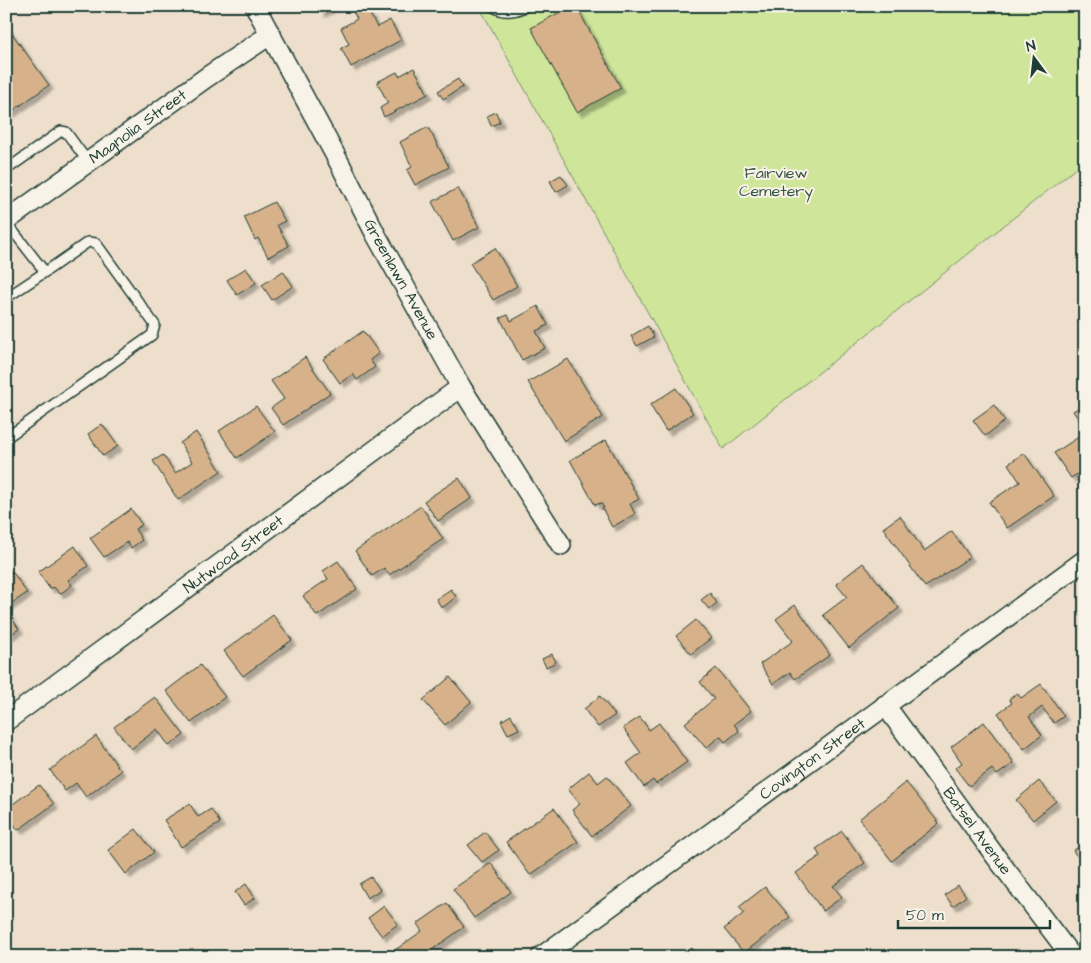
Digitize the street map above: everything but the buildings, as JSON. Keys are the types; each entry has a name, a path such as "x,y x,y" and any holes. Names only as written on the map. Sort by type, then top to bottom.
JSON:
{"street":[{"name":"Greenlawn Avenue","path":"255,6 376,235 461,388 561,545"},
{"name":"Magnolia Street","path":"6,222 270,34"},
{"name":"Nutwood Street","path":"6,721 461,388"},
{"name":"Covington Street","path":"541,957 1085,560"},
{"name":"Batsel Avenue","path":"885,705 1072,957"}],"lane":[{"path":"492,6 507,12 527,6"},
{"path":"6,170 60,131 66,132 88,162"},
{"path":"6,222 45,272"},
{"path":"6,298 88,242 96,243 154,325 152,334 6,438"}],"green space":[{"name":"Fairview Cemetery","path":"479,6 1085,6 1085,161 723,449"}]}
